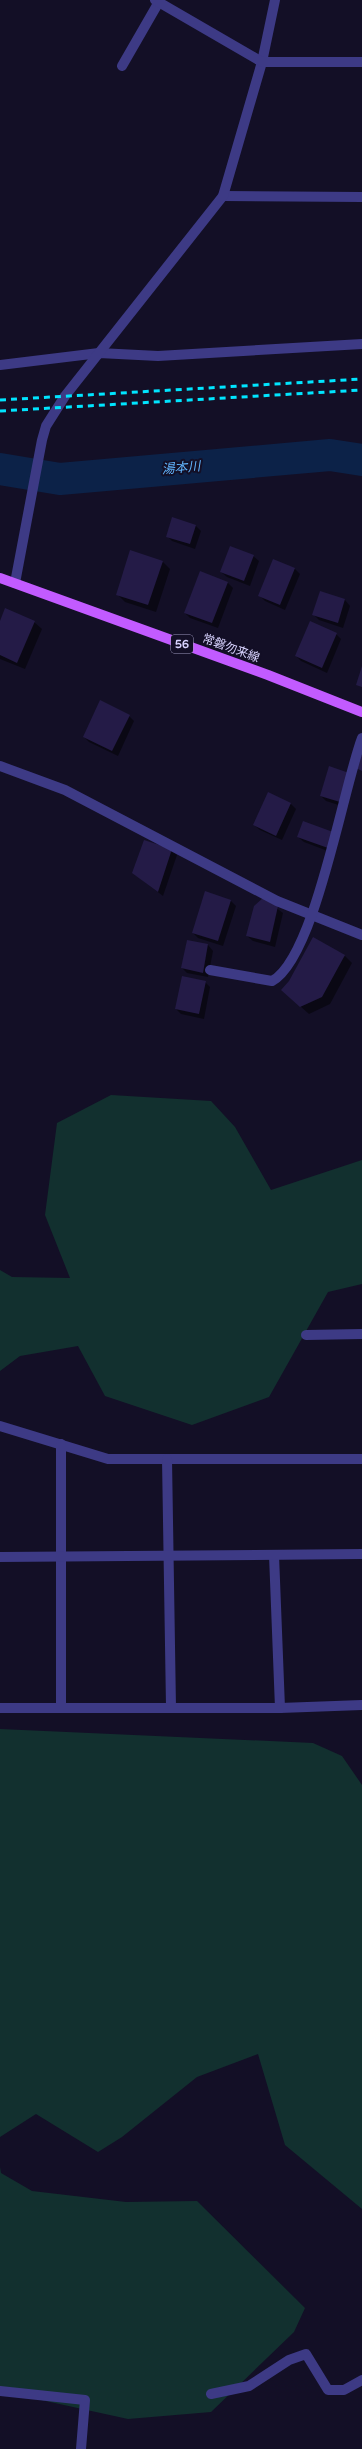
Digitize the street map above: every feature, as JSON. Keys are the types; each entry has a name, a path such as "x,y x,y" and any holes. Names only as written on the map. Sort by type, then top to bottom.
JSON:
{"main road":[{"name":"常磐勿来線","path":"0,578 268,675 362,712"}],"street":[{"path":"15,583 42,440 46,426 65,396 223,196 262,62 275,0"},
{"path":"122,66 158,1 262,62 362,62"},
{"path":"223,196 362,197"},
{"path":"0,365 99,353 158,356 362,344"},
{"path":"210,970 272,981 279,977 287,967 312,916 362,738"},
{"path":"0,766 64,790 231,878 312,916 362,935"},
{"path":"306,1335 362,1334"},
{"path":"0,1426 108,1459 362,1459"},
{"path":"61,1444 61,1708"},
{"path":"167,1459 170,1556 171,1707"},
{"path":"0,1557 362,1554"},
{"path":"274,1555 280,1708"},
{"path":"0,1708 280,1708 362,1705"},
{"path":"211,2394 249,2386 289,2360 306,2354 328,2390 344,2390 362,2380"},
{"path":"0,2391 85,2400 80,2449"}],"green space":[{"path":"111,1095 211,1101 235,1127 271,1190 362,1160 362,1284 328,1292 269,1397 192,1425 105,1396 78,1346 20,1356 0,1371 0,1270 12,1277 70,1278 45,1215 57,1123"},
{"path":"0,1729 313,1743 342,1756 362,1785 362,2209 285,2145 258,2054 197,2077 122,2137 98,2152 36,2114 0,2137"},
{"path":"0,2167 1,2173 32,2191 126,2202 197,2201 305,2308 294,2332 211,2412 128,2419 0,2391"}],"building":[{"path":"172,517 196,525 190,544 166,537"},
{"path":"230,546 254,555 244,581 220,572"},
{"path":"130,550 163,561 148,605 116,595"},
{"path":"273,559 295,568 280,605 258,596"},
{"path":"200,571 228,582 212,623 184,613"},
{"path":"320,591 345,599 338,623 312,615"},
{"path":"5,608 35,621 17,663 0,655 0,621"},
{"path":"310,621 337,633 322,668 295,656"},
{"path":"362,666 362,687 356,685"},
{"path":"100,700 130,715 112,751 83,737"},
{"path":"362,754 362,771 356,768"},
{"path":"329,766 349,773 340,802 320,796"},
{"path":"268,792 291,803 276,836 253,825"},
{"path":"303,821 333,832 328,848 297,837"},
{"path":"144,840 172,849 158,892 132,873"},
{"path":"205,891 231,900 218,941 192,933"},
{"path":"264,897 278,906 270,942 246,936 254,906"},
{"path":"313,937 345,955 322,997 300,1007 281,990 289,981"},
{"path":"187,940 208,944 203,973 181,968"},
{"path":"182,976 206,981 199,1014 175,1009"}],"waterway":[{"name":"湯本川","path":"0,469 60,479 330,455 362,460"}],"railway":[{"path":"0,400 362,379"},
{"path":"0,411 362,390"}]}
